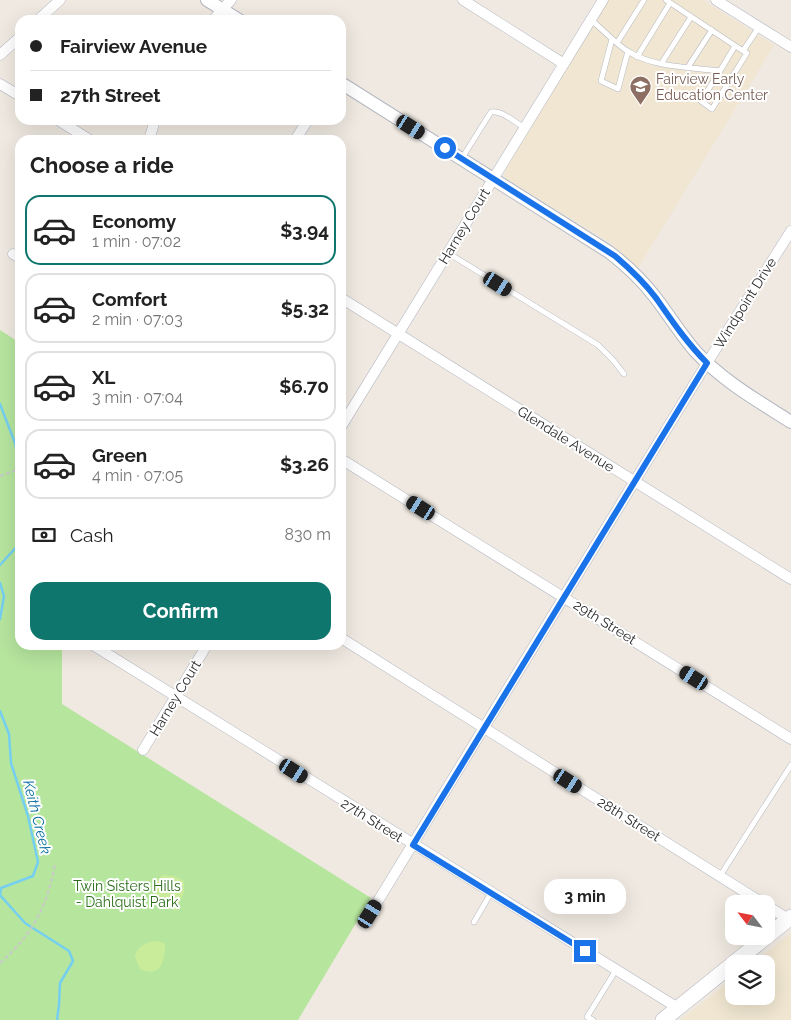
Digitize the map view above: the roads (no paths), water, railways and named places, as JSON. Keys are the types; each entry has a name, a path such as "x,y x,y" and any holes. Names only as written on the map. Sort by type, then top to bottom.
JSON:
{"main road":[{"path":"663,1020 790,919"}],"street":[{"path":"44,15 60,0"},
{"path":"207,0 230,15"},
{"path":"218,15 231,0"},
{"path":"463,0 564,64"},
{"name":"Harney Court","path":"346,419 603,0"},
{"path":"716,0 791,47"},
{"path":"0,55 15,42"},
{"path":"0,84 15,93"},
{"path":"346,87 602,246 620,260 654,296 685,338 707,363 743,391 791,422"},
{"path":"66,125 82,135"},
{"name":"Windpoint Drive","path":"370,914 707,363 790,234"},
{"name":"Glendale Avenue","path":"346,301 791,580"},
{"name":"29th Street","path":"346,462 791,739"},
{"name":"28th Street","path":"346,641 749,895"},
{"name":"27th Street","path":"102,650 678,1008"},
{"name":"Harney Court","path":"143,750 204,650"},
{"name":"28th Street","path":"775,911 790,919"}],"lane":[{"path":"617,43 644,0"},
{"path":"638,57 668,2 747,53 712,108 701,102 736,46"},
{"path":"661,64 691,17"},
{"path":"590,20 617,43 638,57 661,64 720,71"},
{"path":"744,51 759,27"},
{"path":"688,67 712,30"},
{"path":"612,39 601,81 618,89 628,51"},
{"path":"462,158 491,112 500,113 525,128"},
{"path":"448,253 598,345 624,374"},
{"path":"720,876 791,765"},
{"path":"474,922 491,893"},
{"path":"593,1020 588,1017 616,970"}],"waterway":[{"name":"Keith Creek","path":"0,404 15,443"},
{"name":"Keith Creek","path":"0,565 15,548"},
{"name":"Keith Creek","path":"0,583 4,596 0,619"},
{"name":"Keith Creek","path":"0,711 9,734 11,763 28,816 38,862 33,876 1,888 0,895 25,923 69,951 73,961 60,983 57,1020"}],"place":[{"name":"Fairview Early Education Center","path":"640,106"}],"park label":[{"name":"Twin Sisters Hills - Dahlquist Park","path":"127,894"}]}
